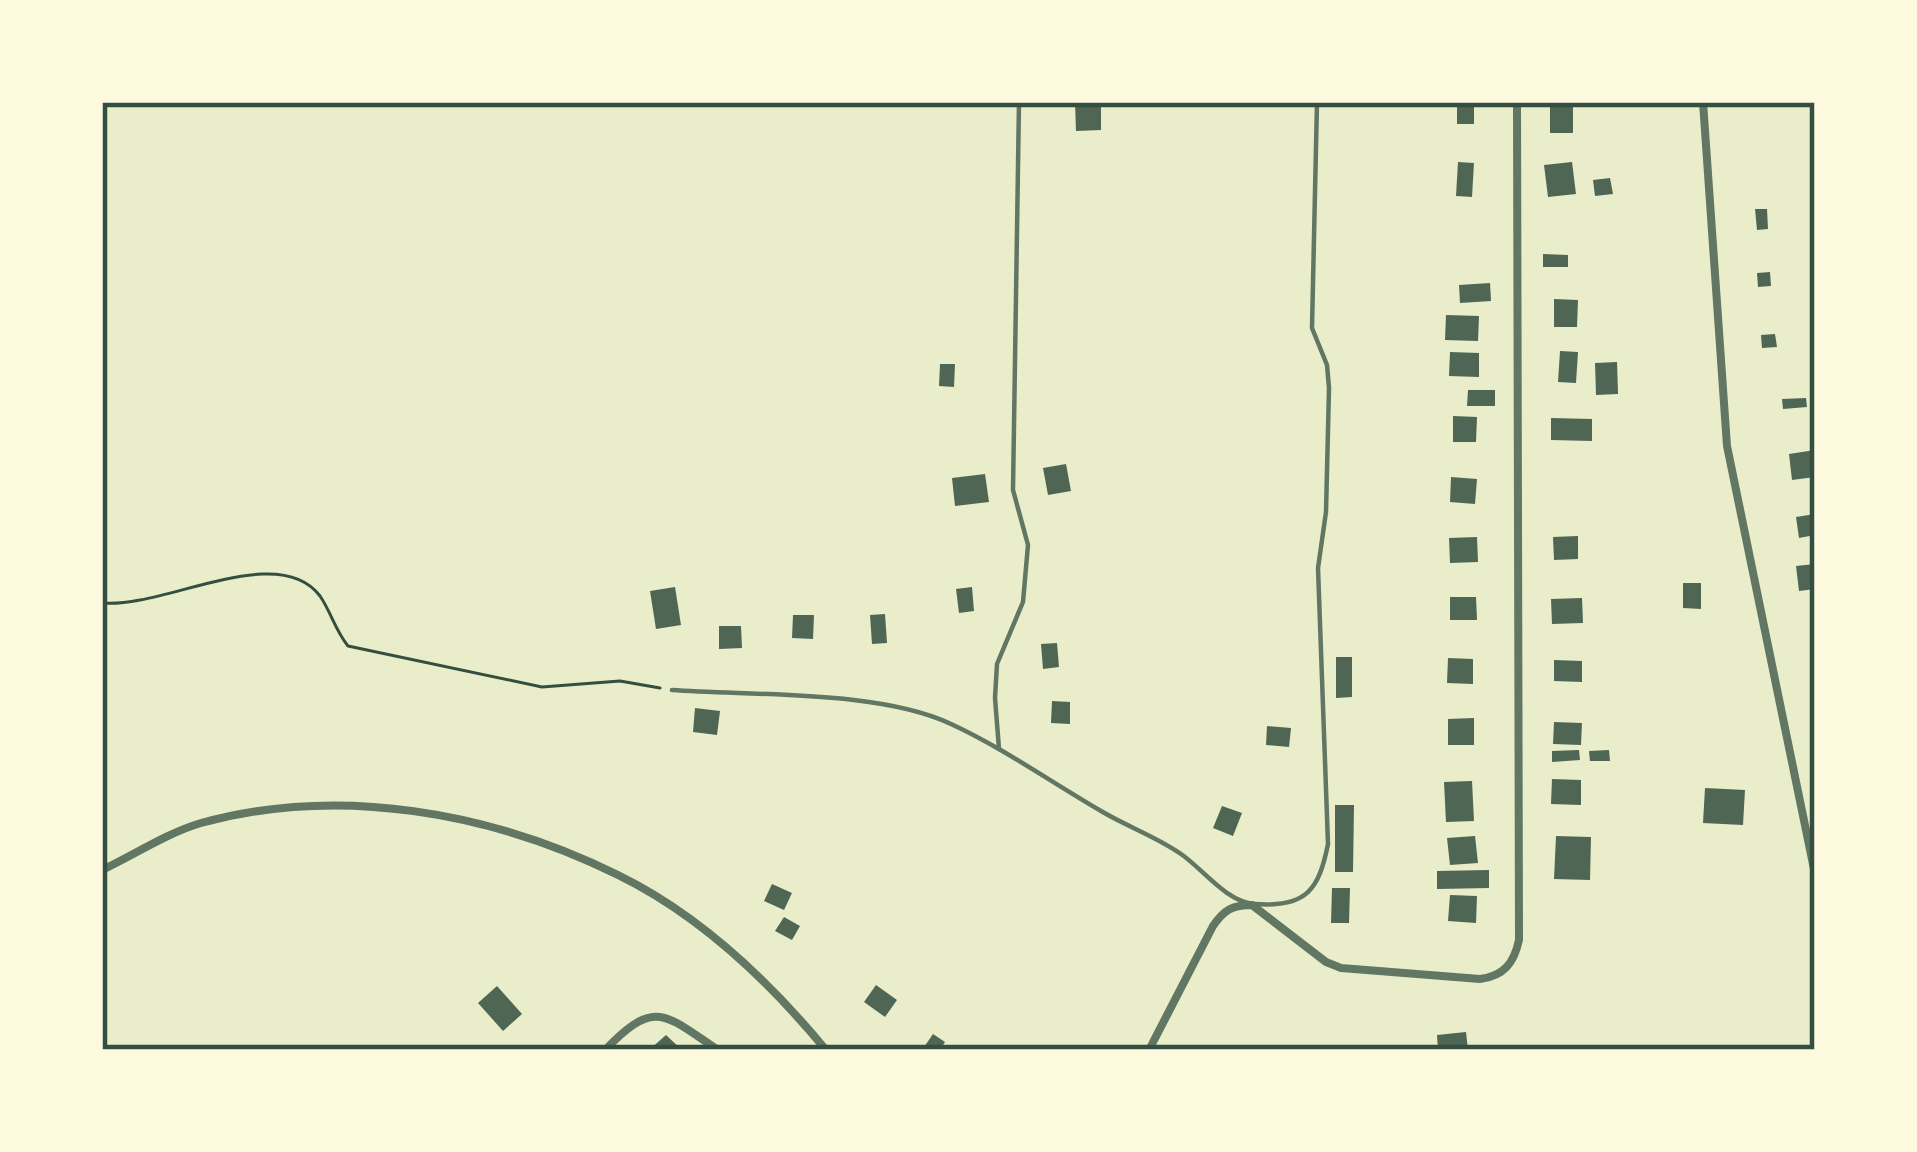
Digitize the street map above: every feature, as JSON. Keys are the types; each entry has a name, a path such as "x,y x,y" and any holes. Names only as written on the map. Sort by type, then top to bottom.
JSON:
{"street":[{"path":"1149,1050 1224,911 1252,905 1340,968 1480,979 1496,977 1515,958 1519,940 1517,102"},
{"path":"1703,102 1727,446 1815,874"},
{"path":"102,870 198,824 282,808 374,806 457,817 620,876 724,945 826,1050"},
{"path":"605,1050 644,1016 672,1020 718,1050"}],"lane":[{"path":"999,749 998,664 1023,602 1028,545 1013,490 1019,102"},
{"path":"672,690 892,704 948,722 999,749 1181,853 1211,881 1252,905 1291,900 1313,891 1321,878 1328,844 1318,568 1326,512 1329,388 1328,365 1312,328 1317,102"}],"path":[{"path":"102,603 124,605 165,598 258,571 293,576 319,595 334,630 347,646 542,687 620,681 672,690"}],"building":[{"path":"1075,102 1101,102 1101,130 1076,131"},
{"path":"1457,102 1474,102 1474,124 1457,124"},
{"path":"1550,106 1573,106 1573,133 1550,133"},
{"path":"1458,162 1474,163 1472,197 1456,196"},
{"path":"1572,162 1576,194 1548,197 1544,165"},
{"path":"1610,178 1613,194 1595,196 1593,180"},
{"path":"1755,209 1767,209 1768,229 1757,230"},
{"path":"1543,254 1568,255 1568,267 1543,267"},
{"path":"1770,272 1771,286 1758,287 1757,273"},
{"path":"1490,283 1491,301 1460,303 1459,285"},
{"path":"1554,299 1578,300 1577,327 1554,327"},
{"path":"1446,315 1479,316 1478,341 1445,340"},
{"path":"1775,334 1777,347 1762,348 1761,335"},
{"path":"1560,351 1578,352 1576,383 1558,382"},
{"path":"1450,352 1479,353 1479,377 1449,376"},
{"path":"1617,362 1618,394 1596,395 1595,363"},
{"path":"940,364 955,364 954,387 939,386"},
{"path":"1468,390 1495,390 1495,406 1467,406"},
{"path":"1806,398 1807,407 1783,409 1782,399"},
{"path":"1453,416 1477,417 1476,442 1453,442"},
{"path":"1551,418 1592,419 1592,441 1551,440"},
{"path":"1815,450 1815,477 1792,480 1789,454"},
{"path":"1066,464 1071,491 1048,495 1043,468"},
{"path":"985,474 989,502 955,506 952,478"},
{"path":"1451,477 1477,479 1475,504 1450,502"},
{"path":"1815,514 1815,535 1799,538 1796,517"},
{"path":"1578,536 1578,559 1554,560 1553,537"},
{"path":"1477,537 1478,562 1450,563 1449,538"},
{"path":"1815,564 1815,589 1799,591 1796,566"},
{"path":"1683,583 1701,583 1701,609 1683,608"},
{"path":"675,587 681,625 656,629 650,591"},
{"path":"972,587 974,611 959,613 956,589"},
{"path":"1450,597 1476,597 1477,620 1450,620"},
{"path":"1582,598 1583,623 1552,624 1551,599"},
{"path":"885,614 887,643 872,644 870,615"},
{"path":"793,615 814,615 813,639 792,638"},
{"path":"719,626 741,626 742,648 719,649"},
{"path":"1057,643 1059,667 1043,669 1041,644"},
{"path":"1336,657 1352,657 1352,697 1336,698"},
{"path":"1448,658 1473,659 1473,684 1447,683"},
{"path":"1554,660 1582,661 1582,682 1554,681"},
{"path":"1052,701 1070,702 1070,724 1051,723"},
{"path":"695,708 720,711 717,735 693,732"},
{"path":"1474,718 1474,745 1448,745 1448,719"},
{"path":"1554,722 1582,723 1581,745 1553,744"},
{"path":"1267,726 1291,728 1289,747 1266,745"},
{"path":"1579,750 1580,760 1552,762 1552,751"},
{"path":"1609,750 1610,761 1590,761 1589,751"},
{"path":"1552,779 1581,780 1581,805 1551,804"},
{"path":"1472,781 1474,821 1446,822 1444,782"},
{"path":"1705,788 1745,790 1743,825 1703,823"},
{"path":"1335,805 1354,805 1353,872 1335,872"},
{"path":"1222,806 1242,813 1233,836 1213,828"},
{"path":"1475,836 1478,863 1450,865 1447,838"},
{"path":"1556,836 1591,837 1590,880 1554,879"},
{"path":"1489,870 1489,888 1437,889 1437,871"},
{"path":"772,884 792,893 784,910 764,901"},
{"path":"1332,888 1350,888 1349,923 1331,923"},
{"path":"1450,895 1477,896 1476,923 1448,921"},
{"path":"784,917 800,926 792,940 775,931"},
{"path":"876,985 897,1000 885,1017 864,1002"},
{"path":"497,986 522,1014 503,1031 478,1003"},
{"path":"1466,1032 1468,1050 1438,1050 1437,1035"},
{"path":"933,1034 945,1042 940,1050 922,1050"},
{"path":"666,1035 682,1050 649,1050"}]}
